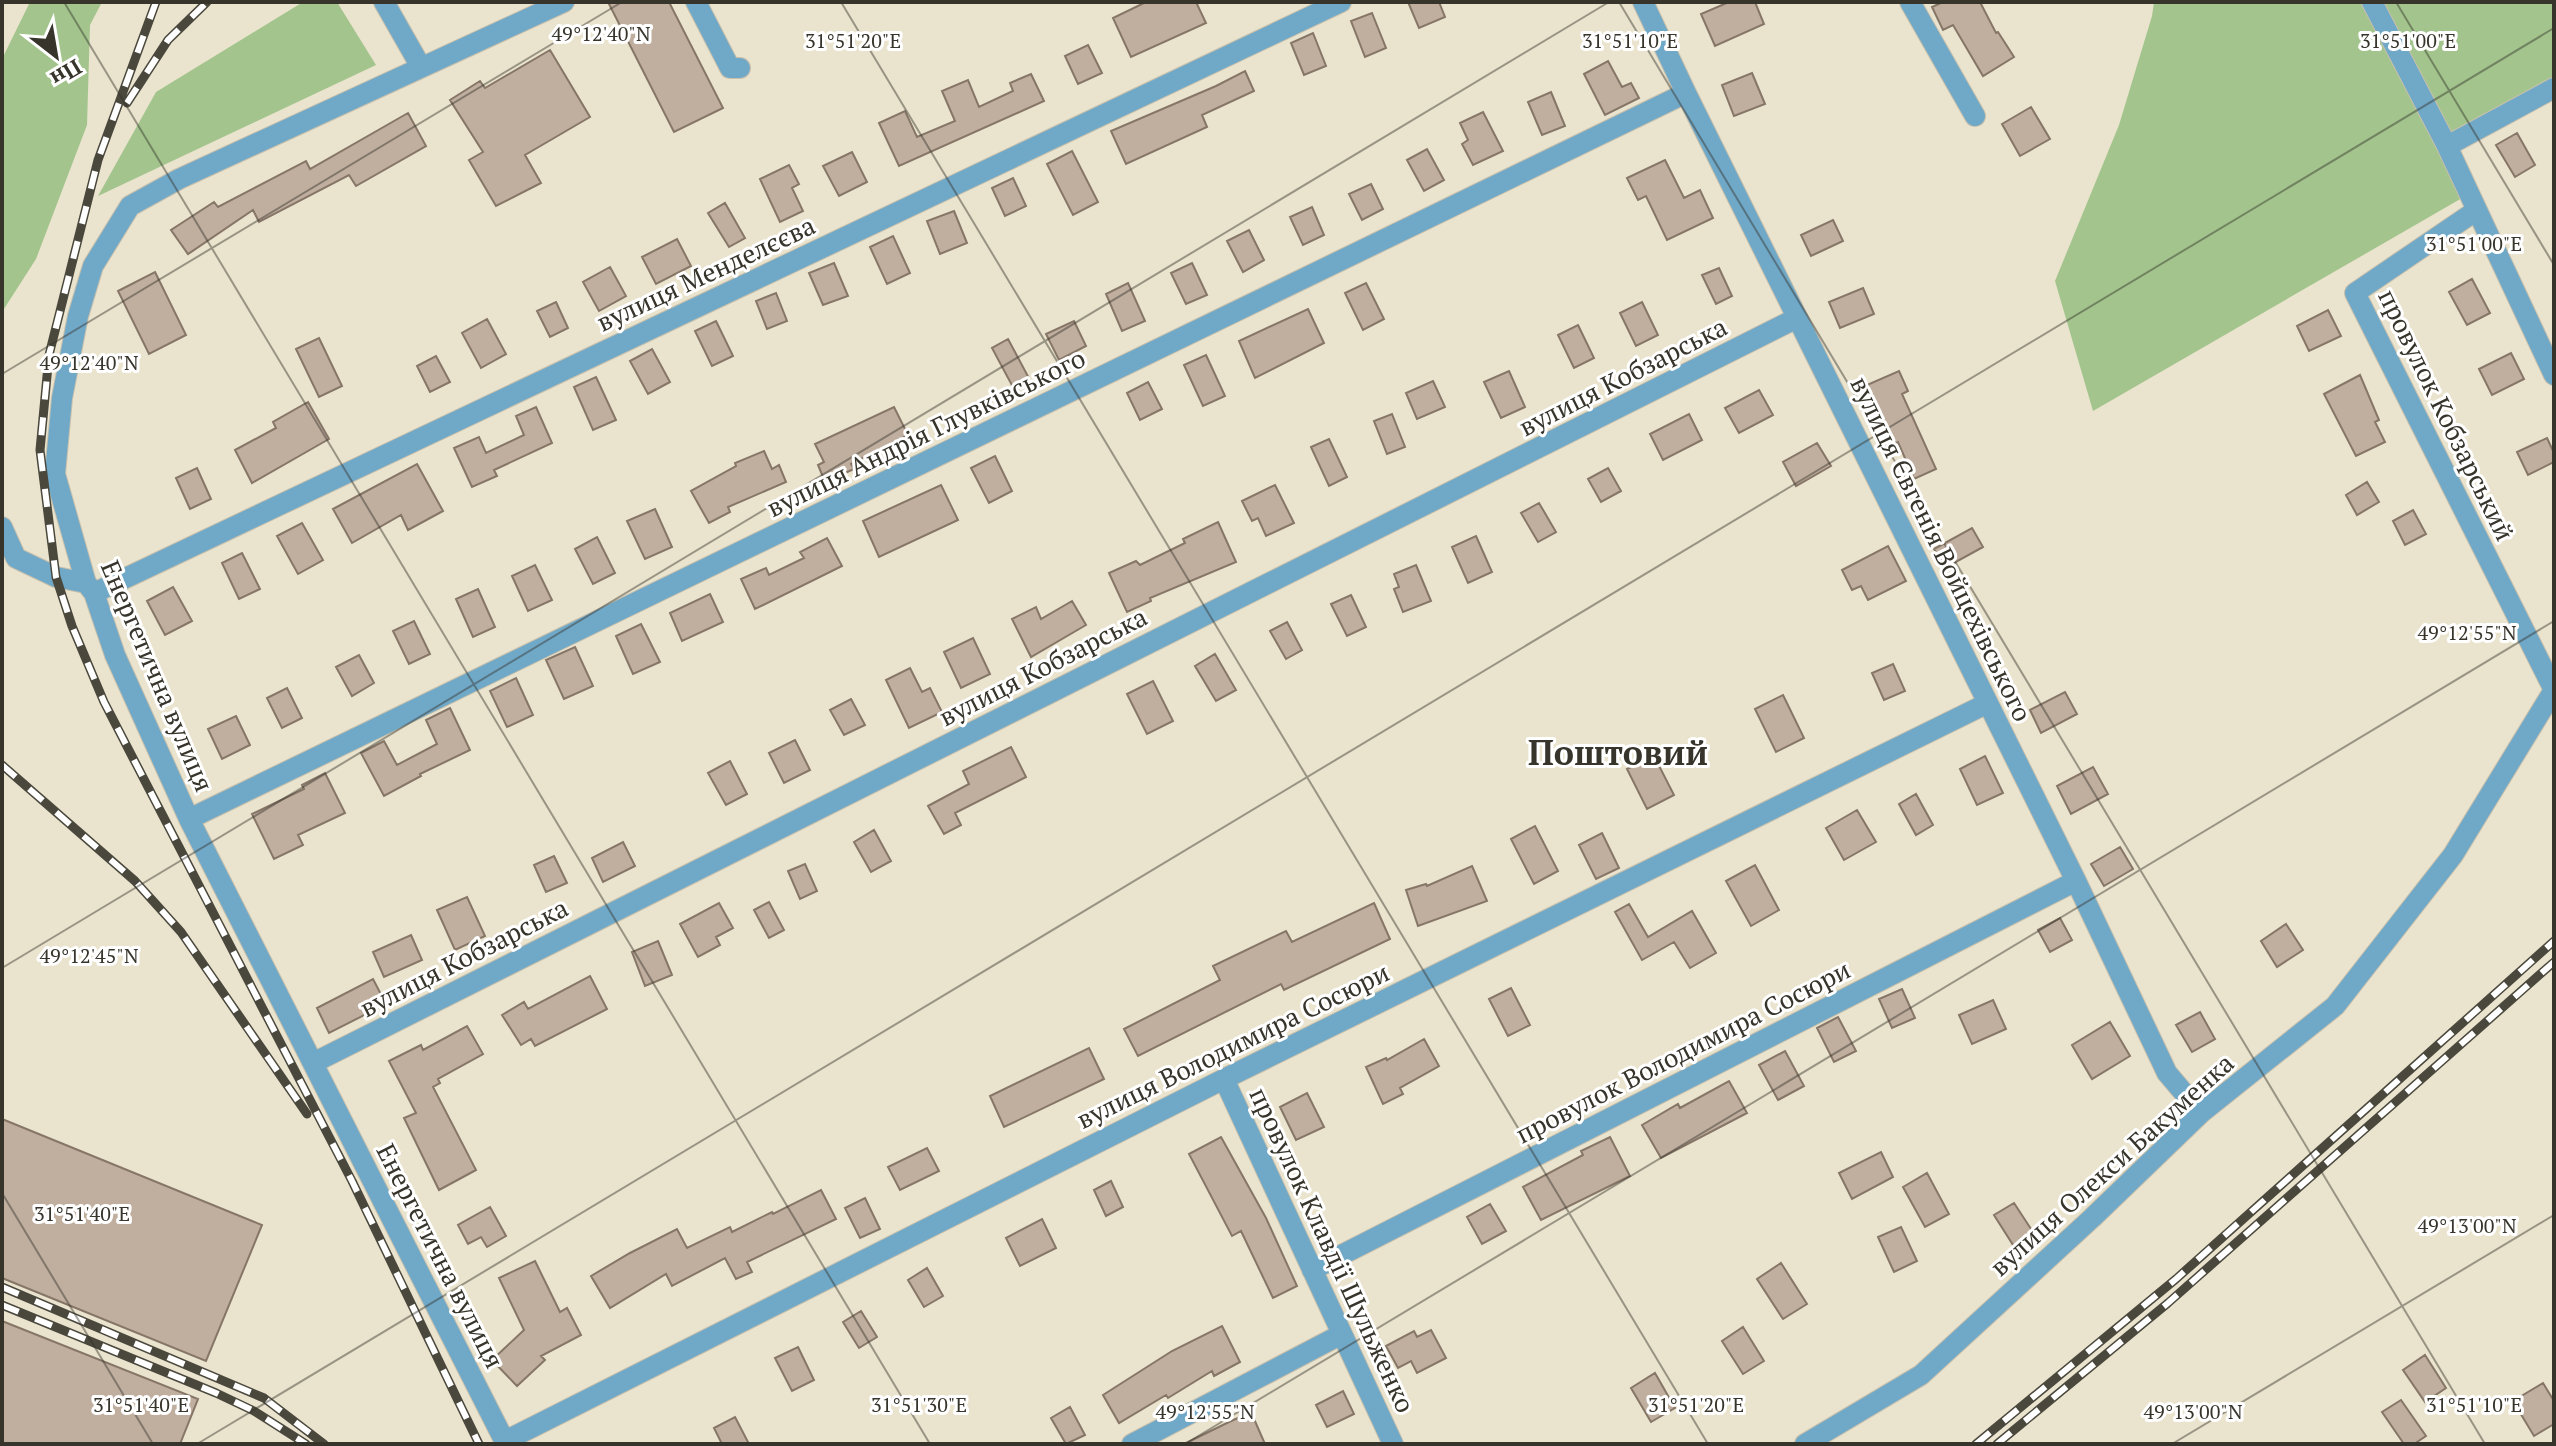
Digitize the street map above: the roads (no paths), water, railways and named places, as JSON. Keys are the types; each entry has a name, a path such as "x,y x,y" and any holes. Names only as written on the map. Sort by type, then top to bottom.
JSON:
{"street":[{"path":"384,2 421,67"},
{"name":"Енергетична вулиця","path":"505,1442 189,819 115,655 90,588 55,474 62,398 78,316 93,266 130,206 179,179 564,2"},
{"path":"696,2 730,68 740,68"},
{"name":"вулиця Менделєєва","path":"90,588 1341,2"},
{"name":"вулиця Євгенія Войцехівського","path":"1643,2 2076,881 2167,1073 2201,1113"},
{"path":"1910,2 1975,116"},
{"path":"2372,2 2447,146 2554,375"},
{"path":"2447,146 2554,88"},
{"name":"вулиця Андрія Глувківського","path":"189,819 1686,93"},
{"name":"провулок Кобзарський","path":"2477,210 2355,293 2554,690"},
{"name":"вулиця Кобзарська","path":"313,1063 1797,318"},
{"path":"2,527 16,558 56,577 90,588"},
{"name":"вулиця Олекси Бакуменка","path":"1805,1444 1921,1375 2201,1113 2335,1006 2453,855 2554,690"},
{"name":"вулиця Володимира Сосюри","path":"505,1442 1224,1079 1988,703"},
{"name":"провулок Володимира Сосюри","path":"1312,1270 2076,881"},
{"name":"провулок Клавдії Шульженко","path":"1224,1079 1393,1444"},
{"path":"1132,1444 1342,1334"}],"railway":[{"path":"156,2 98,160 49,355 40,450 56,577 72,626 104,702 352,1181 479,1444"},
{"path":"127,103 168,40 207,2"},
{"path":"2,765 135,881 181,932 307,1114"},
{"path":"1976,1444 2176,1279 2554,941"},
{"path":"1997,1444 2168,1303 2554,962"},
{"path":"2,1287 264,1398 324,1444"},
{"path":"2,1305 216,1393 254,1411 306,1444"}],"district":[{"name":"Поштовий","path":"1618,753"}]}
